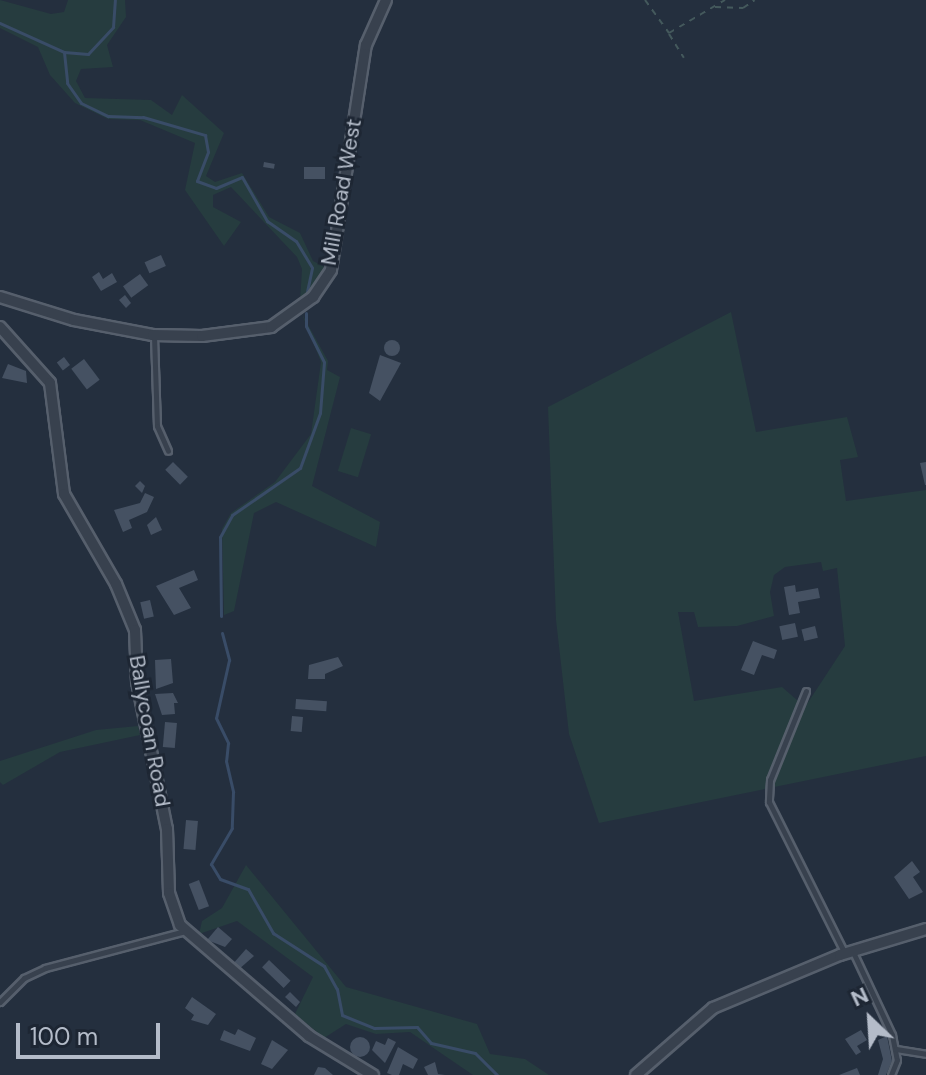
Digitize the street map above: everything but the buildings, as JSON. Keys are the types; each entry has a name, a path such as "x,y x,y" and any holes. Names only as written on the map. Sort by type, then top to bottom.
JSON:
{"street":[{"name":"Mill Road West","path":"0,297 74,320 153,335 253,332 271,327 316,295 331,270 366,45 386,0"},
{"name":"Ballycoan Road","path":"0,327 50,383 64,494 116,584 135,630 137,682 167,829 169,893 185,931 309,1036 373,1075"},
{"path":"636,1075 713,1008 848,952 926,929"}],"lane":[{"path":"153,335 157,426 168,451"},
{"path":"806,691 770,780 769,802 896,1049 891,1075"},
{"path":"0,1002 24,978 45,968 185,931"},
{"path":"896,1049 926,1054"}],"path":[{"path":"645,0 684,58"},
{"path":"669,33 725,0"},
{"path":"713,7 743,8 755,0"}],"green space":[{"path":"0,0 51,14 64,12 68,0 125,0 126,17 107,45 113,67 81,69 76,81 85,98 151,100 172,115 182,95 224,133 206,176 215,182 242,173 269,217 300,233 313,261 325,267 313,289 300,302 302,269 297,257 231,187 213,195 213,207 241,222 224,246 185,190 195,143 140,120 108,119 75,103 50,75 38,47 0,28"},
{"path":"731,312 756,432 847,417 858,457 840,460 846,501 926,490 926,756 599,823 569,734 556,620 548,407","holes":["821,562 823,571 837,568 845,646 805,707 782,687 694,701 678,612 694,612 698,627 737,626 774,616 770,592 774,575 785,567"]},
{"path":"302,314 328,361 327,370 340,377 312,486 380,522 376,547 276,502 254,513 234,611 224,615 222,529 231,513 275,482 311,434 321,362"},
{"path":"351,428 371,434 358,477 338,471"},
{"path":"138,726 140,735 60,752 3,785 0,782 0,761 96,730"},
{"path":"246,865 346,987 477,1024 490,1054 525,1059 549,1075 473,1075 410,1032 376,1034 346,1024 324,1038 295,1014 313,977 237,921 199,934 202,921 222,908"}],"waterway":[{"path":"0,23 64,52 88,54 113,27 115,0"},
{"path":"64,52 67,83 81,103 108,116 143,117 205,135 208,152 197,181 216,188 242,177 267,221 296,241 312,268 307,292"},
{"path":"221,616 220,537 232,515 300,468 320,413 324,362 306,326 306,313"},
{"path":"222,633 229,660 216,718 228,743 226,761 233,792 232,828 211,864 220,879 248,889 273,933 324,966 337,989 342,1015 374,1028 417,1027 431,1043 475,1053 497,1075"}]}
